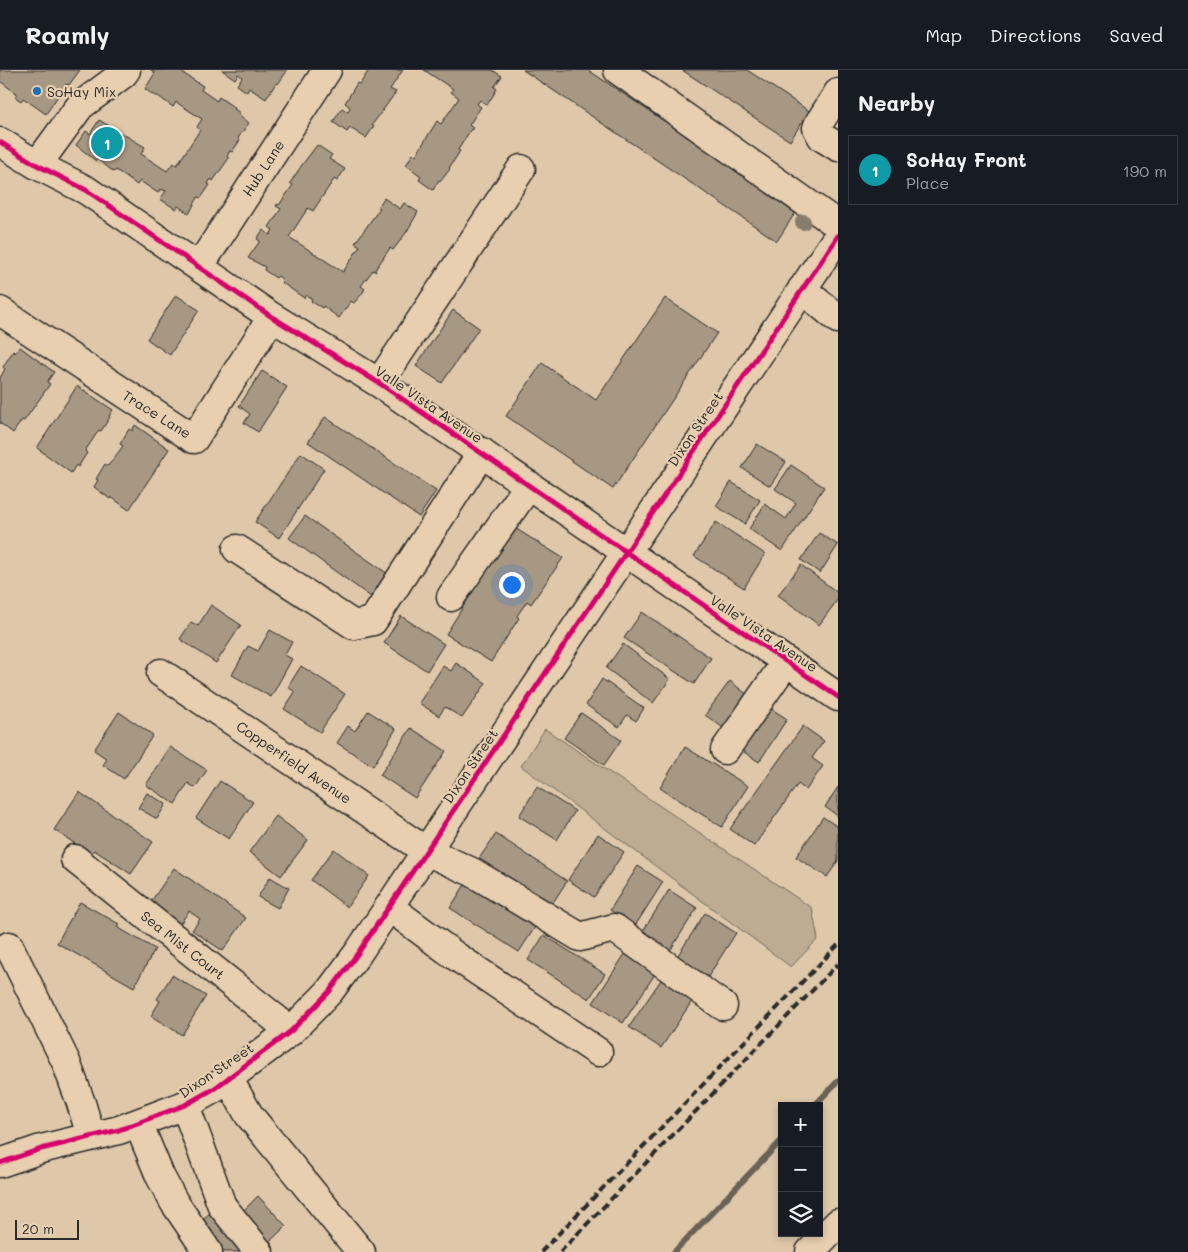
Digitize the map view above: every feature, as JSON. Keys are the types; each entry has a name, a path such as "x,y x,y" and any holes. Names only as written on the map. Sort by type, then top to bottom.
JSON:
{"street":[{"path":"37,165 80,106 126,70"},
{"name":"Hub Lane","path":"199,267 327,70"},
{"path":"618,70 838,225"},
{"path":"838,93 817,128 822,137 838,147"},
{"name":"Valle Vista Avenue","path":"0,142 37,165 86,190 272,318 379,383 838,697"},
{"path":"379,383 521,169"},
{"name":"Dixon Street","path":"0,1163 41,1149 138,1124 185,1105 228,1078 291,1031 312,1010 336,983 388,907 802,289 830,264 838,236"},
{"path":"802,289 838,319"},
{"name":"Trace Lane","path":"0,311 194,439 272,318"},
{"path":"237,549 354,625 373,621 482,452"},
{"path":"450,597 529,484"},
{"path":"725,750 786,662"},
{"name":"Copperfield Avenue","path":"161,673 426,851 472,872 580,937 614,928 723,1006"},
{"name":"Sea Mist Court","path":"75,859 291,1031"},
{"path":"388,907 598,1052"},
{"path":"9,946 66,1062 91,1136"},
{"path":"228,1078 249,1115 361,1252"},
{"path":"185,1105 222,1206 259,1252"},
{"path":"138,1124 160,1176 174,1202 208,1252"},
{"path":"810,1252 838,1223"}],"shaded area":[{"path":"545,729 812,908 818,939 791,967 521,766"}],"building":[{"name":"SoHay Mix","path":"0,70 80,70 69,85 66,84 46,114 23,98 21,101 15,97 17,94 0,81"},
{"path":"151,70 181,70 181,72 203,86 201,90 217,101 219,97 235,108 240,113 239,116 249,123 238,138 240,140 232,152 230,151 227,156 229,158 213,181 211,179 208,184 210,185 201,198 198,197 189,214 178,206 176,209 160,199 166,191 160,189 158,193 140,181 137,185 116,170 114,172 97,159 96,161 76,145 86,131 90,134 99,120 145,147 141,154 167,171 173,163 177,165 200,130 197,127 202,119 176,102 173,107 145,89 155,73"},
{"path":"222,70 287,71 278,84 276,83 266,99 249,88 247,92 237,85 242,77 238,74 235,79"},
{"path":"369,70 403,70 390,89 396,92 372,125 374,126 366,138 350,128 347,132 333,122 342,108 348,112 350,107 345,103 357,83 360,84"},
{"path":"424,70 492,70 502,76 494,87 497,89 487,105 480,100 477,104 481,107 469,125 474,129 471,129 458,150 460,151 450,169 440,182 439,180 433,190 419,180 421,176 406,165 413,154 416,155 437,121 441,124 459,98 451,92 453,89"},
{"path":"523,70 588,70 797,210 777,241"},
{"path":"682,70 747,70 809,111 790,141"},
{"path":"317,145 332,155 329,159 345,169 337,181 334,179 313,211 308,208 289,237 343,272 360,246 355,243 380,208 378,207 384,198 400,209 404,203 418,212 406,233 393,250 390,248 375,270 376,272 373,270 361,286 365,289 361,295 354,303 351,301 339,318 323,306 322,308 311,301 312,299 306,295 304,298 281,282 283,280 278,276 276,278 264,270 265,267 248,258 260,241 257,239 263,230 270,235 273,230 269,227 281,209 276,206 277,204 279,205 293,185 290,183"},
{"path":"176,295 199,310 170,355 147,339"},
{"path":"665,298 717,333 613,489 506,416 542,363 596,400"},
{"path":"453,310 479,328 442,383 416,366"},
{"path":"20,347 54,372 47,382 50,384 24,421 22,420 13,433 0,423 0,378 5,369 3,367 13,351 15,353"},
{"path":"262,371 287,387 258,432 244,423 250,414 239,406"},
{"path":"77,386 113,410 101,431 99,430 85,451 87,453 78,467 76,465 71,473 37,448"},
{"path":"325,417 436,491 419,517 308,442"},
{"path":"135,425 169,449 129,510 94,487 98,480 96,479 105,464 108,466 123,446 120,444 129,429 132,431"},
{"path":"757,444 786,462 770,486 742,468"},
{"path":"301,453 324,469 279,538 255,522"},
{"path":"791,465 824,487 782,551 749,529 765,504 786,519 796,503 775,489"},
{"path":"731,482 760,500 745,524 716,506"},
{"path":"305,516 388,574 371,597 289,538"},
{"path":"716,522 765,554 744,588 694,556"},
{"path":"513,527 563,558 531,604 527,601 517,616 519,618 491,662 446,634"},
{"path":"819,533 838,545 820,573 801,560"},
{"path":"801,565 838,593 838,599 819,625 778,595"},
{"path":"211,605 241,625 216,663 180,639 191,622 198,626"},
{"path":"642,612 711,658 694,684 624,638"},
{"path":"401,616 444,644 427,671 384,643"},
{"path":"270,630 292,642 285,655 292,659 271,697 232,675 248,646 258,651"},
{"path":"623,644 670,679 653,703 606,668"},
{"path":"456,663 486,683 462,718 445,707 439,716 419,703 443,666 451,671"},
{"path":"301,666 345,694 320,732 284,709 295,692 288,687"},
{"path":"602,679 644,708 636,721 627,715 619,727 586,705"},
{"path":"730,681 749,696 725,729 705,715"},
{"path":"764,704 787,719 759,762 735,746"},
{"path":"368,711 396,729 373,766 337,743 348,726 355,731"},
{"path":"119,712 153,735 124,779 103,765 107,759 94,750"},
{"path":"581,713 621,740 604,765 564,738"},
{"path":"803,726 824,741 812,758 823,766 806,790 798,784 754,846 730,829"},
{"path":"411,728 446,751 415,798 380,775"},
{"path":"170,747 207,770 195,788 188,783 175,804 146,785"},
{"path":"685,747 748,786 722,827 660,788"},
{"path":"220,781 253,802 229,839 196,818"},
{"path":"537,787 575,811 557,840 519,816"},
{"path":"838,787 838,816 825,807"},
{"path":"79,792 153,842 131,874 94,850 91,854 54,830"},
{"path":"147,793 166,804 157,819 138,808"},
{"path":"276,816 308,840 281,876 249,852"},
{"path":"823,817 838,827 838,861 827,877 796,857"},
{"path":"496,834 567,881 550,907 478,860"},
{"path":"598,834 624,852 594,897 568,880"},
{"path":"334,849 369,876 347,907 311,880"},
{"path":"638,866 663,882 635,926 610,910"},
{"path":"174,868 246,918 223,951 192,930 200,919 189,911 180,924 150,903"},
{"path":"270,877 289,888 278,908 258,897"},
{"path":"466,883 535,927 519,952 450,908"},
{"path":"669,890 697,908 666,957 638,939"},
{"path":"80,902 119,924 117,927 155,949 134,987 57,943"},
{"path":"705,913 736,933 704,983 673,963"},
{"path":"544,935 605,974 589,999 528,960"},
{"path":"625,954 655,974 623,1023 593,1003"},
{"path":"172,975 206,996 182,1035 151,1016 160,1001 157,999"},
{"path":"663,977 694,998 661,1048 629,1027"},
{"path":"258,1196 286,1226 266,1245 238,1216"},
{"path":"211,1212 242,1252 218,1252 197,1224"}],"waterway":[{"path":"818,1102 838,1081"},
{"path":"674,1252 778,1144"}],"railway":[{"path":"541,1252 838,945"},
{"path":"560,1252 838,964"}],"cycle path":[{"path":"0,142 37,165 86,190 272,317 379,383 838,697"},
{"path":"0,1163 41,1149 119,1130 185,1105 215,1088 291,1031 329,992 358,953 838,236"}],"place":[{"name":"SoHay Mix","path":"37,91"},
{"name":"SoHay Front","path":"107,143"}]}
